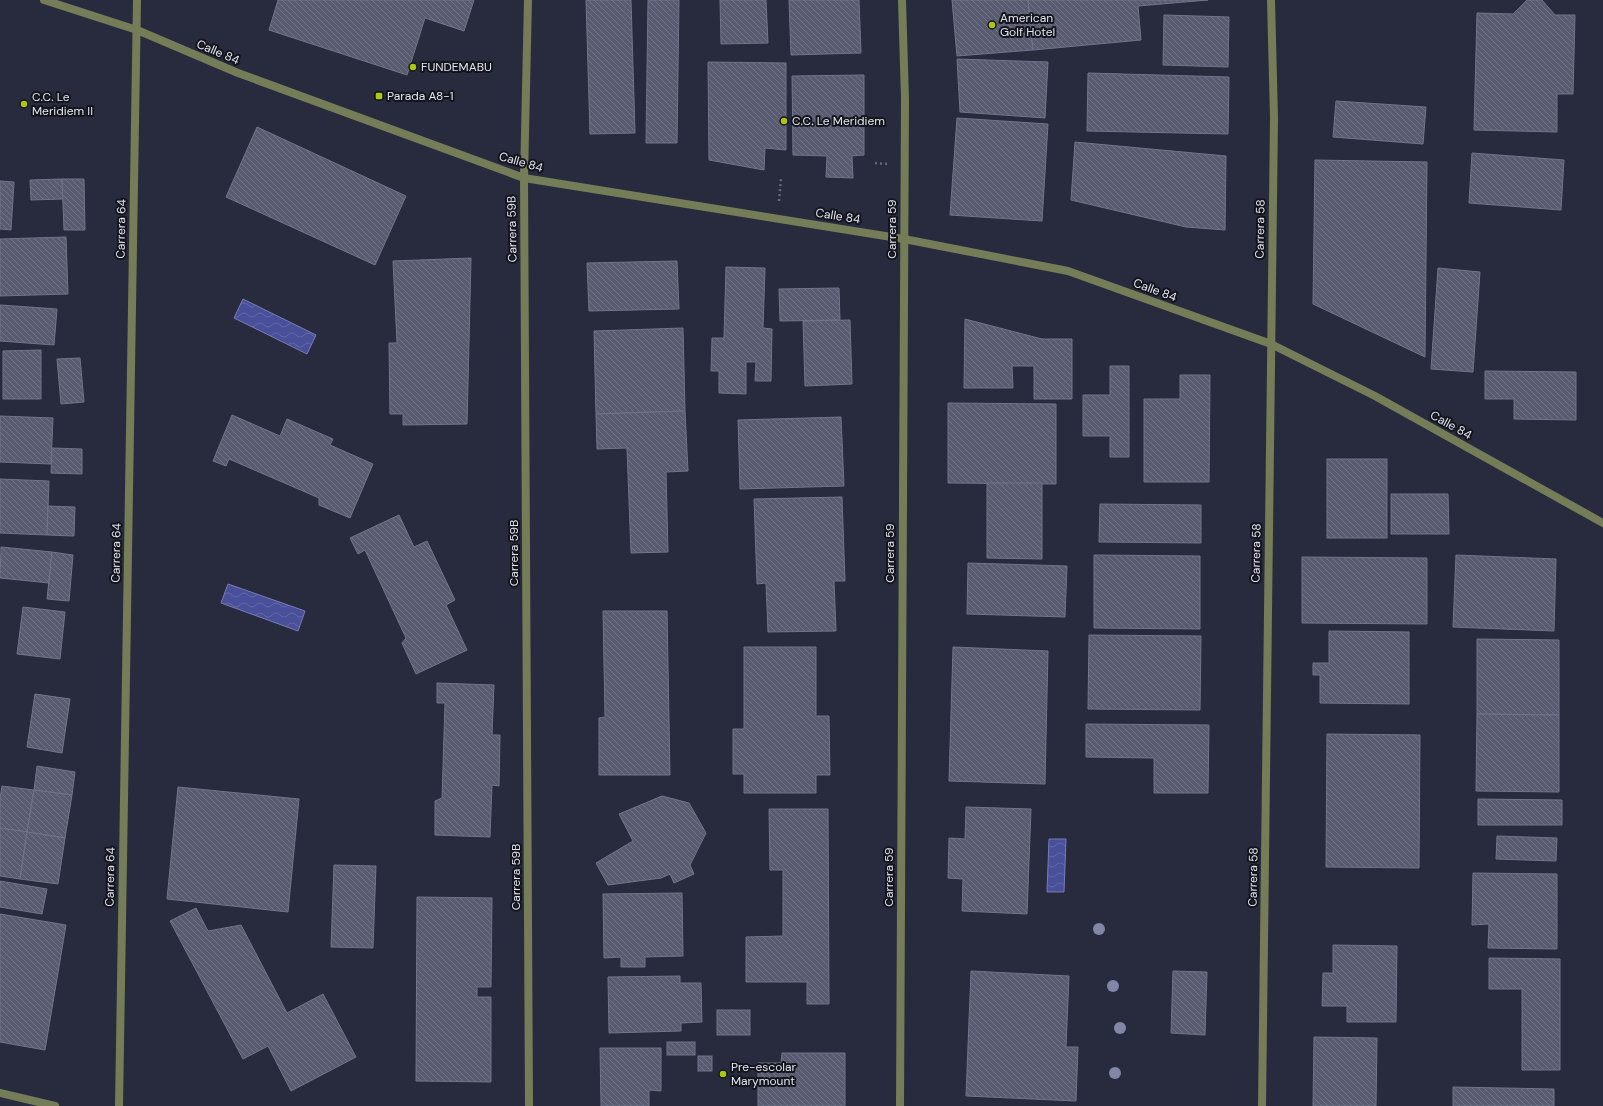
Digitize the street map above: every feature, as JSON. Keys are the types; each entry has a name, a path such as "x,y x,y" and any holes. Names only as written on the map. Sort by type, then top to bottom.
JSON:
{"street":[{"name":"Calle 84","path":"44,0 137,30 238,73 524,178 904,239 1068,271 1271,344 1375,396 1603,523"},
{"name":"Carrera 64","path":"119,1106 137,30 136,0"},
{"name":"Carrera 59B","path":"528,0 524,178 530,1106"},
{"name":"Carrera 59","path":"900,1106 905,99 902,0"},
{"name":"Carrera 58","path":"1262,1106 1274,118 1271,0"},
{"path":"0,1093 55,1106"}],"water":[{"path":"243,299 316,335 307,354 234,318"},
{"path":"228,584 305,611 298,631 221,603"},
{"path":"1049,839 1066,839 1064,892 1047,892"}],"building":[{"path":"278,0 474,0 464,31 425,18 407,75 269,30"},
{"path":"586,0 631,0 635,133 590,134"},
{"path":"648,0 679,0 677,143 646,143"},
{"path":"720,0 766,0 768,43 721,44"},
{"path":"789,0 859,0 861,53 791,55"},
{"name":"American Golf Hotel","path":"952,0 1028,0 1033,50 957,56"},
{"path":"1028,0 1208,0 1138,6 1141,40 1033,50"},
{"path":"1527,0 1542,0 1555,15 1575,15 1573,94 1557,94 1557,132 1474,130 1477,13 1513,14"},
{"path":"1164,15 1229,17 1228,67 1163,65"},
{"path":"957,59 1048,62 1045,118 960,112"},
{"path":"708,62 786,63 786,150 765,148 764,170 709,160"},
{"path":"1088,73 1229,77 1228,134 1087,131"},
{"path":"864,75 864,155 852,156 853,178 826,177 827,156 793,155 792,76"},
{"path":"1336,101 1426,107 1423,144 1333,137"},
{"path":"957,118 1048,124 1042,221 950,215"},
{"path":"257,127 406,196 375,265 226,197"},
{"path":"1075,142 1226,156 1225,230 1186,227 1071,200"},
{"path":"1472,153 1564,160 1561,210 1469,203"},
{"path":"1315,160 1427,162 1425,357 1313,304"},
{"path":"62,179 63,199 31,200 30,180"},
{"path":"62,179 84,179 85,230 64,230"},
{"path":"0,181 14,182 11,230 0,229"},
{"path":"66,237 68,294 0,296 0,239"},
{"path":"471,258 467,424 403,425 403,414 390,414 389,343 397,343 393,261"},
{"path":"677,261 679,309 589,311 587,263"},
{"path":"726,267 765,268 763,328 772,329 771,381 755,381 756,362 746,362 746,394 719,393 719,371 711,371 712,338 724,338"},
{"path":"1438,268 1480,272 1473,372 1431,369"},
{"path":"839,288 840,320 780,321 779,289"},
{"path":"0,305 57,309 54,345 0,341"},
{"path":"965,319 1042,339 1072,339 1072,399 1034,399 1034,366 1012,366 1013,388 964,388"},
{"path":"850,320 852,384 805,386 803,321"},
{"path":"683,328 685,411 596,414 594,331"},
{"path":"41,350 41,399 3,399 3,351"},
{"path":"80,358 84,402 61,404 57,359"},
{"path":"1110,366 1129,366 1129,457 1110,457 1110,436 1083,436 1083,395 1110,395"},
{"path":"1485,371 1576,372 1576,420 1514,419 1514,399 1485,399"},
{"path":"1180,375 1210,375 1209,482 1144,482 1144,399 1180,399"},
{"path":"948,403 1056,404 1056,484 948,483"},
{"path":"685,411 688,471 666,472 668,552 631,553 627,448 597,449 596,414"},
{"path":"232,415 280,436 287,419 333,439 330,445 373,464 350,518 319,505 319,498 229,459 226,466 213,461"},
{"path":"0,416 53,418 51,464 0,462"},
{"path":"841,417 844,486 740,489 738,420"},
{"path":"52,448 82,449 82,474 51,473"},
{"path":"1327,459 1387,459 1387,538 1327,538"},
{"path":"0,479 49,481 47,535 0,533"},
{"path":"987,483 1042,483 1042,559 987,558"},
{"path":"1391,494 1448,494 1449,534 1391,534"},
{"path":"842,497 845,581 834,581 836,631 768,632 766,583 757,584 754,499"},
{"path":"1100,504 1201,505 1201,543 1099,542"},
{"path":"48,506 75,507 74,536 47,535"},
{"path":"399,515 414,547 427,541 455,600 446,605 467,650 416,674 402,643 406,638 365,550 358,554 350,538"},
{"path":"1,547 52,552 49,583 0,578"},
{"path":"52,552 73,555 69,601 47,599"},
{"path":"1094,555 1200,556 1200,629 1094,628"},
{"path":"1456,555 1556,559 1554,631 1453,627"},
{"path":"1302,557 1427,558 1427,624 1302,623"},
{"path":"968,563 1067,566 1065,617 967,614"},
{"path":"23,607 65,612 60,659 17,654"},
{"path":"603,611 667,611 670,775 599,775 599,718 605,717"},
{"path":"1329,631 1409,632 1409,704 1320,703 1320,675 1313,675 1313,663 1329,663"},
{"path":"1089,635 1201,636 1200,710 1088,709"},
{"path":"1477,639 1559,640 1559,715 1477,714"},
{"path":"744,647 816,647 816,716 829,716 830,775 816,775 816,793 744,793 744,774 733,774 733,729 744,729"},
{"path":"953,647 1048,651 1045,784 949,781"},
{"path":"437,683 494,685 492,735 500,735 499,786 492,785 490,837 435,835 435,801 442,798 445,703 437,703"},
{"path":"35,694 70,699 62,753 27,747"},
{"path":"1477,714 1559,715 1559,792 1476,791"},
{"path":"1086,724 1209,725 1208,793 1154,793 1154,758 1086,757"},
{"path":"1327,734 1420,735 1419,868 1326,867"},
{"path":"37,766 75,772 72,795 34,790"},
{"path":"2,786 34,790 27,832 0,828 0,798"},
{"path":"178,787 299,799 288,912 167,899"},
{"path":"34,790 72,795 65,838 27,832"},
{"path":"662,796 689,803 706,833 690,865 694,874 674,883 670,874 661,878 608,885 596,863 633,841 619,814"},
{"path":"1478,799 1562,800 1562,825 1478,825"},
{"path":"966,807 1031,809 1027,914 962,911 963,879 948,878 949,838 965,839"},
{"path":"769,809 828,809 829,1004 807,1004 807,982 746,982 746,937 783,936 783,870 770,870"},
{"path":"0,828 27,832 20,879 0,876"},
{"path":"27,832 65,838 58,884 20,879"},
{"path":"1497,836 1557,838 1556,861 1496,859"},
{"path":"334,865 376,866 373,948 331,947"},
{"path":"1473,873 1557,874 1557,949 1488,948 1489,924 1472,925"},
{"path":"0,881 47,889 42,914 0,907"},
{"path":"682,893 683,956 645,957 645,967 621,967 621,957 604,958 603,894"},
{"path":"417,897 492,898 491,987 477,987 477,997 491,997 491,1082 416,1081"},
{"path":"196,908 208,931 241,925 287,1013 323,994 356,1057 291,1091 268,1046 243,1059 170,921"},
{"path":"0,914 66,925 45,1050 0,1042"},
{"path":"1333,945 1397,946 1396,1022 1347,1022 1347,1006 1322,1006 1323,973 1333,973"},
{"path":"1489,958 1560,959 1560,1070 1522,1070 1522,989 1489,989"},
{"path":"971,971 1069,976 1066,1047 1078,1047 1076,1101 966,1096"},
{"path":"1173,971 1207,972 1205,1035 1171,1033"},
{"path":"680,976 680,983 701,983 702,1022 681,1023 681,1031 609,1033 608,977"},
{"path":"717,1010 750,1010 750,1035 717,1035"},
{"path":"1314,1037 1377,1038 1376,1106 1313,1106"},
{"path":"667,1042 695,1042 695,1055 667,1055"},
{"path":"600,1048 661,1048 661,1091 649,1090 649,1106 601,1106"},
{"path":"782,1053 845,1053 845,1106 758,1106 758,1063 781,1063"},
{"path":"698,1056 712,1056 712,1071 698,1071"},
{"path":"1453,1087 1554,1089 1554,1106 1453,1106"}],"place":[{"name":"American Golf Hotel","path":"992,25"},
{"name":"FUNDEMABU","path":"413,67"},
{"name":"Parada A8-1","path":"379,96"},
{"name":"C.C. Le Meridiem II","path":"24,104"},
{"name":"C.C. Le Meridiem","path":"784,121"},
{"name":"Pre-escolar Marymount","path":"723,1074"}]}
